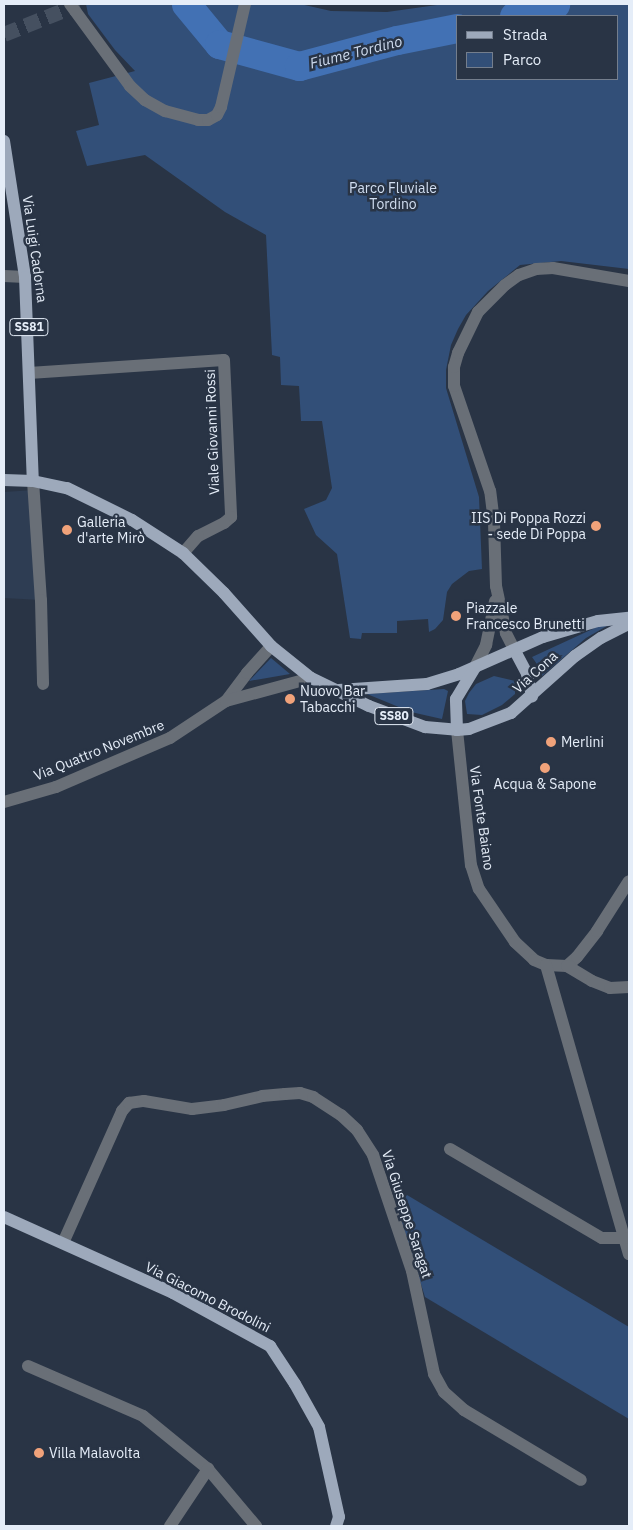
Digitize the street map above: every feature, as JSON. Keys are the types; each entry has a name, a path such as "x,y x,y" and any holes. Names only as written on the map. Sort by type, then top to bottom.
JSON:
{"main road":[{"name":"Via Luigi Cadorna","path":"4,141 7,172 26,277 33,481"},
{"name":"SS80","path":"4,480 52,484 88,497 132,520 183,553 224,593 271,646 311,678 369,706 416,724 457,730"},
{"name":"Via Cona","path":"475,667 515,651 543,637 569,628 629,618"},
{"name":"Via Cona","path":"457,730 492,722 510,713 532,696 575,656 601,638 629,624"},
{"path":"515,651 527,674 532,696"},
{"name":"SS80","path":"335,690 427,684 475,667"},
{"path":"457,730 456,699 475,667"},
{"name":"Via Giacomo Brodolini","path":"4,1217 173,1293 270,1346 296,1384 319,1427 339,1517 336,1526"}],"street":[{"path":"70,4 130,86 145,100 183,118 198,120 208,120 218,115 246,4"},
{"path":"475,667 486,645 493,618 496,586 494,522 490,491 454,386 454,367 462,343 478,312 491,298 519,275 536,269 553,268 629,281"},
{"path":"4,276 26,277"},
{"name":"Viale Giovanni Rossi","path":"29,373 224,360 231,517 224,524 198,536 183,553"},
{"path":"33,481 41,600 43,684"},
{"path":"496,586 506,633 515,651"},
{"name":"Via Quattro Novembre","path":"4,802 56,787 170,738 226,701 271,646"},
{"name":"Via Quattro Novembre","path":"226,701 311,678"},
{"name":"Via Fonte Baiano","path":"457,730 471,865 479,889 515,942 534,960 546,965 567,966"},
{"path":"629,881 597,931 577,957 567,966 592,981 610,988 624,989 629,987"},
{"path":"546,965 629,1254"},
{"name":"Via Giuseppe Saragat","path":"63,1243 122,1111 129,1102 144,1100 192,1108 224,1105 262,1096 300,1093 313,1097 342,1115 357,1130 373,1155 412,1271 434,1374 444,1392 464,1410 581,1480"},
{"path":"450,1149 602,1238 625,1238"},
{"path":"28,1366 143,1416 208,1469 256,1526"},
{"path":"170,1526 208,1469"}],"shaded area":[{"path":"34,490 41,600 4,598 4,492"}],"green space":[{"name":"Parco Fluviale Tordino","path":"86,4 300,4 331,11 387,12 444,4 629,4 629,269 561,261 520,265 488,291 466,315 458,329 451,345 446,370 446,388 479,497 482,569 469,571 452,584 447,592 443,620 435,629 429,632 428,619 397,621 397,633 362,633 361,639 350,638 337,554 316,535 304,509 326,500 332,488 322,421 301,421 299,386 281,385 280,357 272,355 266,235 225,212 145,155 87,166 76,131 99,125 89,83 135,71 115,50 88,14"},
{"path":"610,621 612,623 586,638 542,676 539,667 532,657"},
{"path":"271,658 290,674 249,681"},
{"path":"494,676 515,681 515,694 502,705 482,715 467,714 465,701 469,693 476,684"},
{"path":"444,689 448,691 442,719 411,712 367,694"},
{"path":"407,1195 629,1327 629,1419 425,1297 397,1207"}],"waterway":[{"name":"Fiume Tordino","path":"186,4 219,44 299,66 397,40 456,28"},
{"name":"Fiume Tordino","path":"517,15 555,4"}],"tunnel":[{"path":"4,34 79,4"}],"place":[{"name":"IIS Di Poppa Rozzi - sede Di Poppa","path":"596,526"},
{"name":"Galleria d'arte Mirò","path":"67,530"},
{"name":"Piazzale Francesco Brunetti","path":"456,616"},
{"name":"Nuovo Bar Tabacchi","path":"290,699"},
{"name":"Merlini","path":"551,742"},
{"name":"Acqua & Sapone","path":"545,768"},
{"name":"Villa Malavolta","path":"39,1453"}]}
